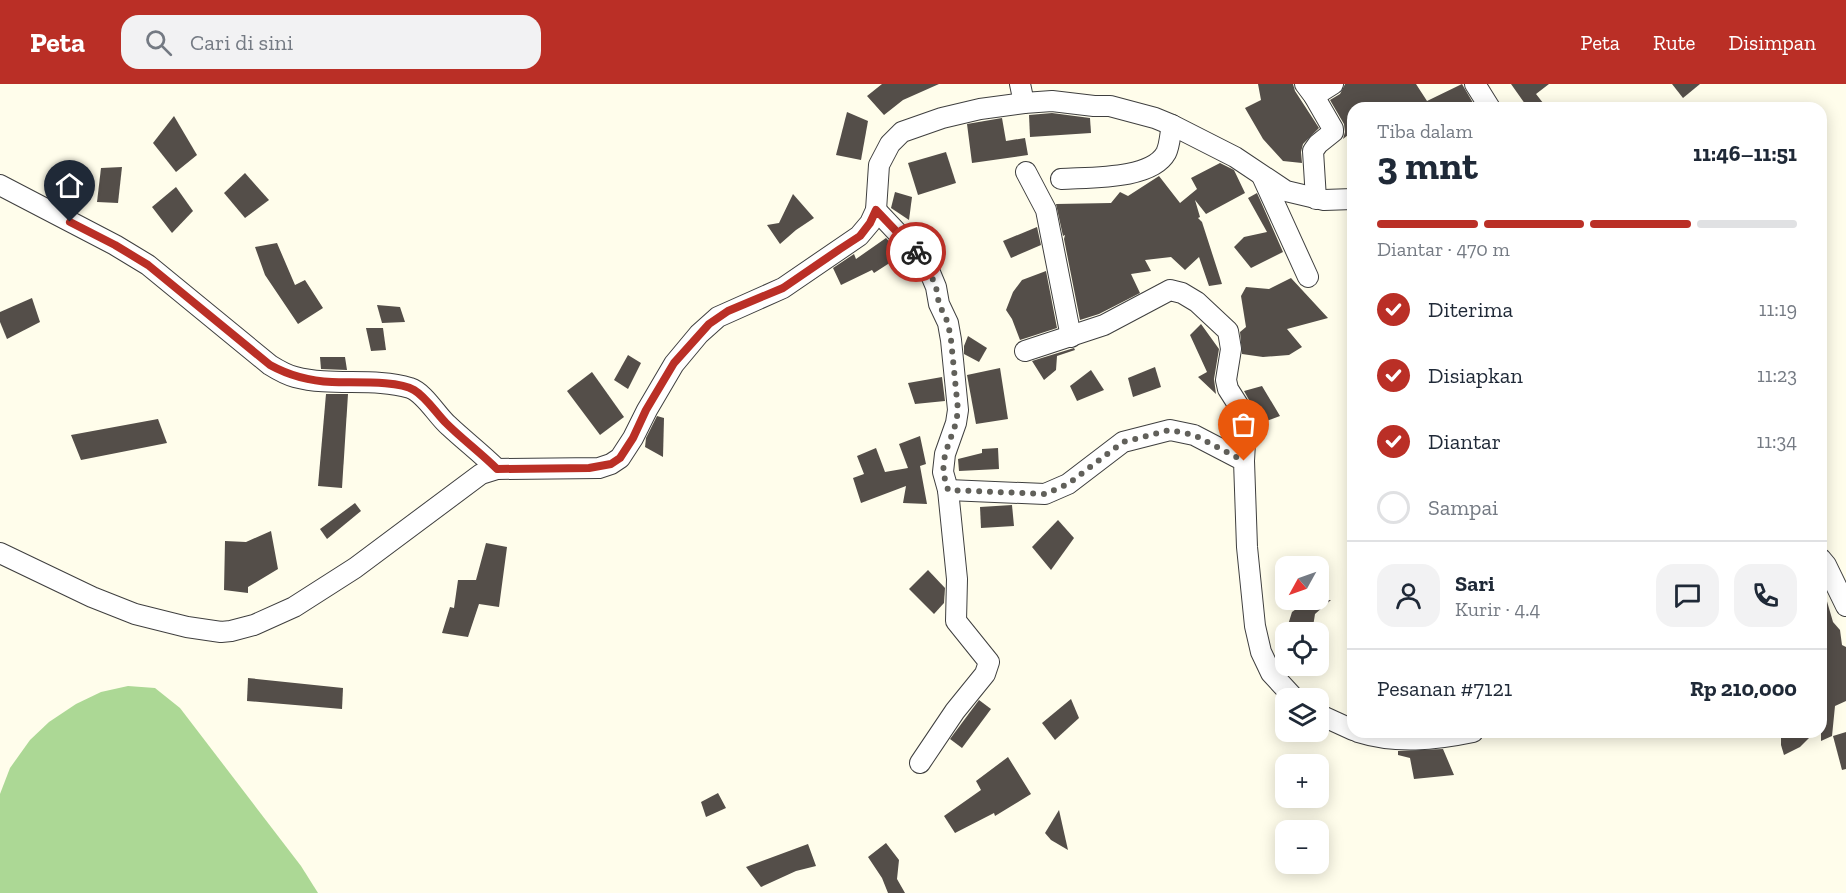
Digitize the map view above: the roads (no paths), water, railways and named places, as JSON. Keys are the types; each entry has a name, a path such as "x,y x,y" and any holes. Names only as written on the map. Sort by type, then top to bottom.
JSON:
{"street":[{"path":"1316,199 1313,151 1334,129 1309,90 1333,84"},
{"path":"1475,84 1486,102"},
{"path":"0,553 92,597 135,614 187,627 221,632 231,631 254,625 294,607 355,568 481,474 497,469 589,468 611,464 620,458 674,363 709,324 728,311 783,288 860,236 876,210 879,165 890,144 902,132 942,118 980,109 1022,93 1052,101 1110,106 1155,118 1235,157 1286,191 1316,199 1347,199"},
{"path":"1061,179 1104,176 1146,169 1164,155 1169,144 1172,125"},
{"path":"1026,172 1046,210 1071,337"},
{"path":"1263,176 1308,277"},
{"path":"0,185 115,245 148,265 270,365 283,372 294,377 319,381 379,384 412,389 497,469"},
{"path":"876,210 926,263 936,287 939,304 948,323 958,410 945,454 943,472 948,490 957,579 956,621 987,657 990,666 955,711 920,763"},
{"path":"1025,351 1104,326 1170,290 1182,293 1197,302 1228,331 1231,349 1226,380 1228,389 1242,411 1246,424 1244,461 1247,547 1255,626 1261,652 1271,673 1285,688"},
{"path":"948,490 1045,494 1068,484 1123,442 1170,430 1194,435 1244,461"},
{"path":"1827,567 1846,606"},
{"path":"1329,719 1347,727"},
{"path":"1384,738 1410,740 1426,738"}]}
